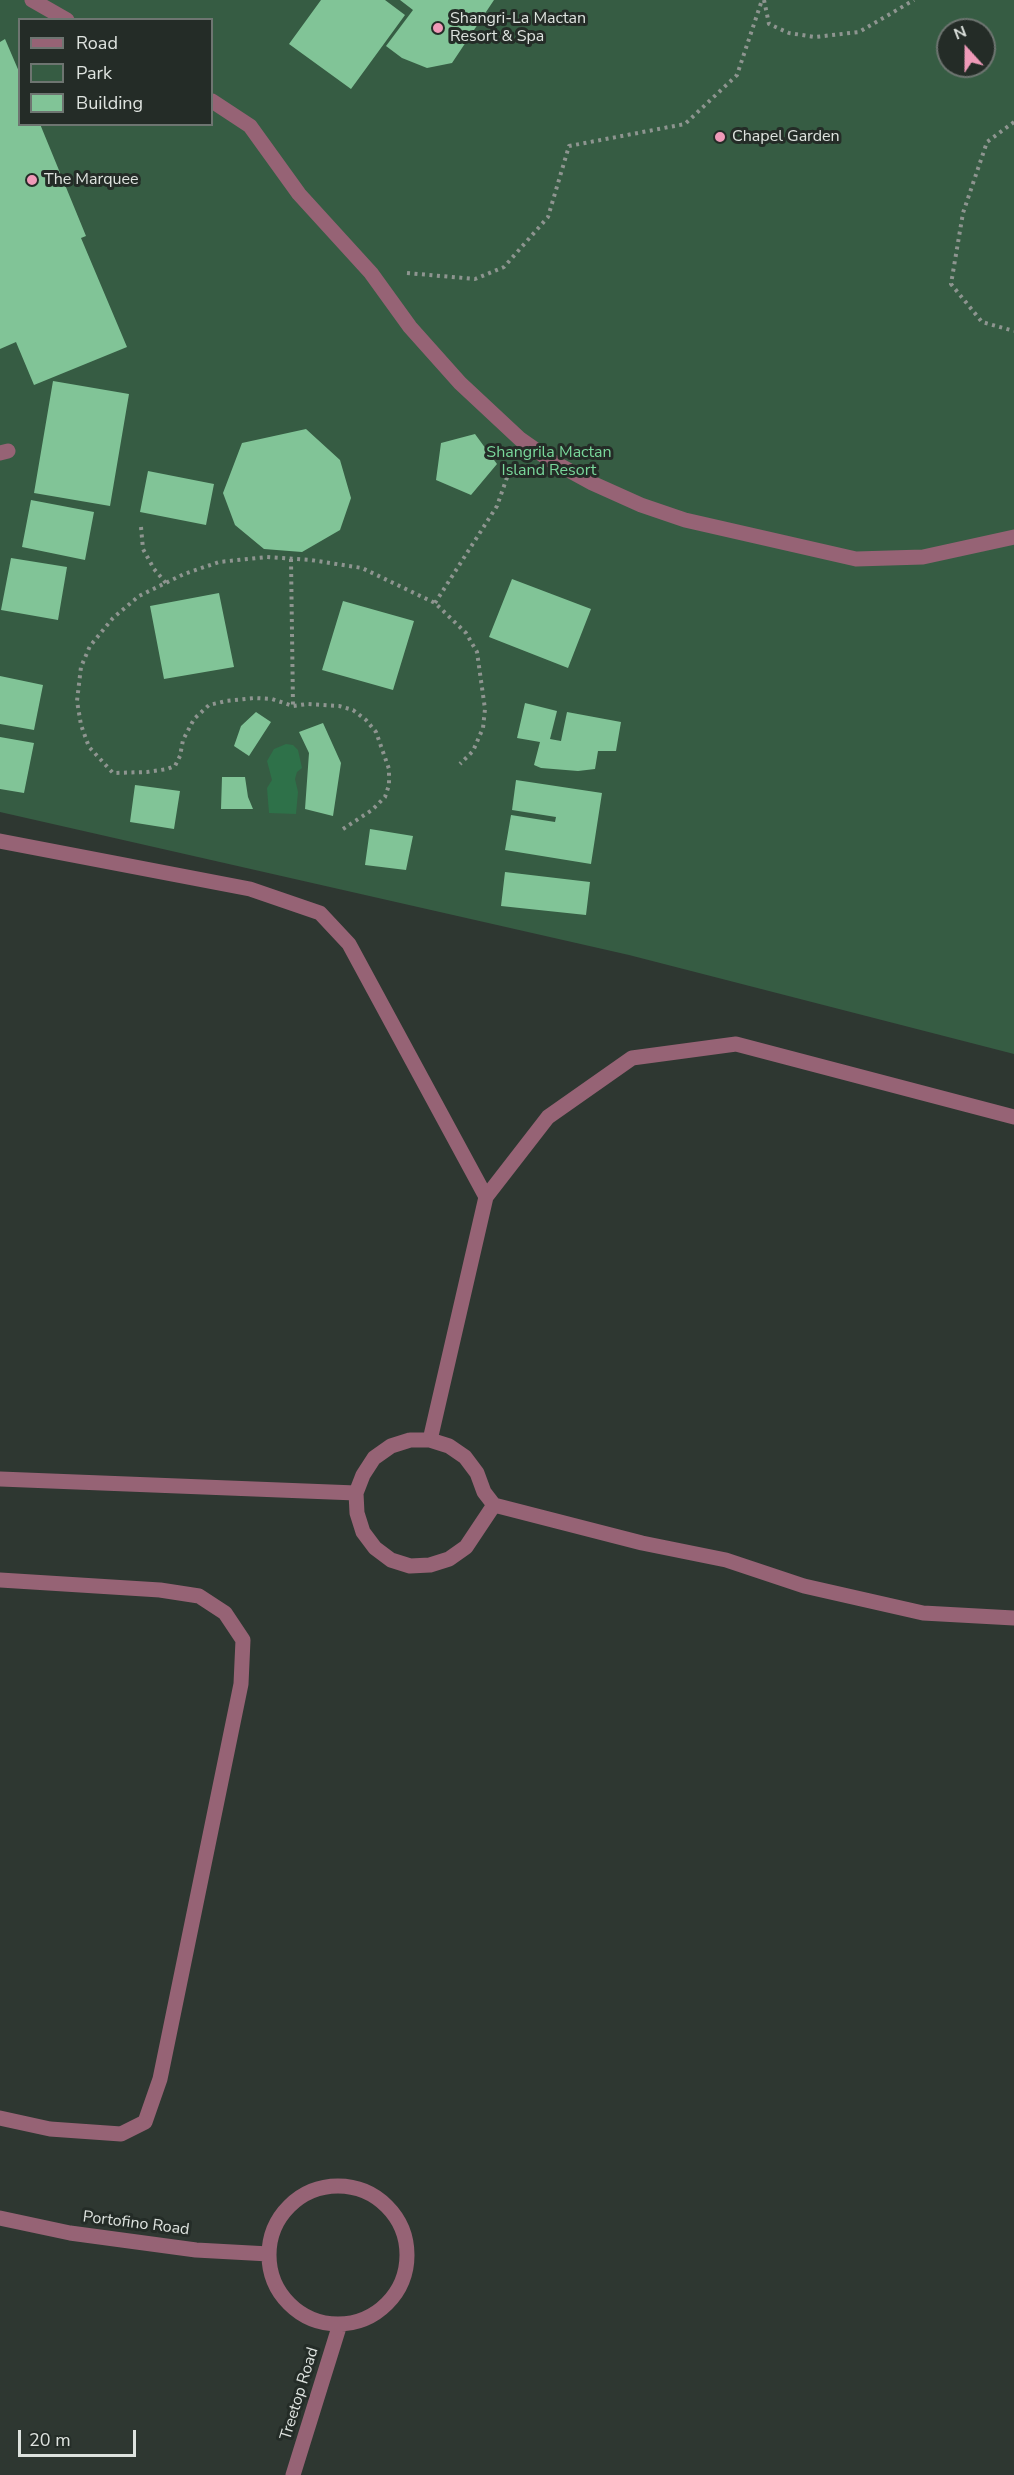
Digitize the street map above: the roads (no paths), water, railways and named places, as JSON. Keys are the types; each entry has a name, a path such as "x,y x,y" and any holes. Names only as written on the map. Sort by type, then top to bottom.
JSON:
{"street":[{"path":"32,0 64,18"},
{"path":"213,102 250,126 298,194 371,273 437,359 520,439 550,460 592,483 641,505 685,520 856,559 923,557 1014,537"},
{"path":"0,842 250,889 320,913 349,944 486,1197"},
{"path":"430,1440 486,1197 548,1117 632,1058 736,1044 1014,1117"},
{"path":"494,1505 466,1547 449,1559 430,1565 410,1566 391,1560 375,1548 363,1532 357,1514 356,1493 363,1474 374,1458 391,1446 410,1440 430,1440 449,1446 465,1457 477,1473 483,1492 494,1505 642,1543 726,1560 804,1587 923,1613 1014,1618"},
{"path":"0,1479 356,1493"},
{"path":"0,1580 160,1590 199,1596 225,1613 243,1640 241,1684 160,2079 145,2122 121,2134 50,2129 0,2118"},
{"path":"348,2187 370,2194 389,2207 402,2227 408,2249 406,2272 397,2292 382,2308 363,2320 340,2324 318,2322 298,2312 282,2296 272,2276 269,2254 273,2232 285,2212 303,2197 324,2188 348,2187"},
{"name":"Portofino Road","path":"0,2218 70,2233 196,2250 269,2254"},
{"name":"Treetop Road","path":"294,2475 340,2324"}],"place":[{"name":"Shangri-La Mactan Resort & Spa","path":"438,28"},
{"name":"Chapel Garden","path":"720,137"},
{"name":"The Marquee","path":"32,180"}],"park label":[{"name":"Shangrila Mactan Island Resort","path":"549,462"}]}
